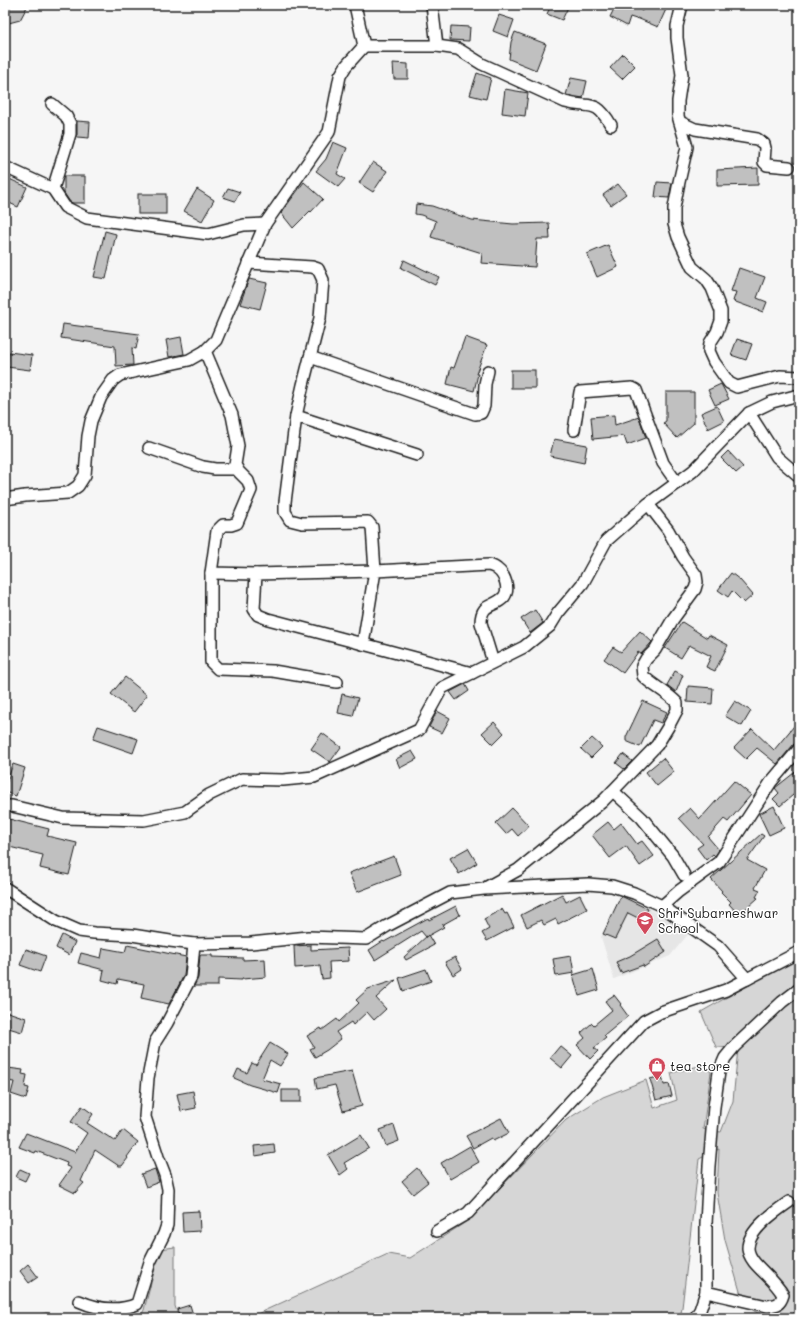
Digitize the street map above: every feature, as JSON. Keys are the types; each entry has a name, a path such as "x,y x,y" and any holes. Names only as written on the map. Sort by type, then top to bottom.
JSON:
{"street":[{"path":"355,5 364,46"},
{"path":"432,5 437,46"},
{"path":"682,5 677,26 677,38 682,75 678,101 678,116 687,147 674,208 674,224 678,237 692,267 706,279 712,288 721,311 721,321 717,332 710,343 709,351 711,357 729,383 737,387 780,376 799,377"},
{"path":"5,499 68,493 78,486 85,475 88,436 91,421 101,397 113,380 120,375 189,360 205,351 216,340 265,224 328,132 340,76 346,66 364,46 437,46 458,49 482,64 565,102 575,105 593,105 605,116 611,126"},
{"path":"52,104 66,116 70,124 70,134 53,189"},
{"path":"680,122 695,128 757,138 764,144 764,162 766,165 788,166"},
{"path":"5,167 53,189 65,207 87,218 208,234 244,225 265,224"},
{"path":"248,263 312,267 318,270 323,280 320,318 296,416 285,512 290,520 302,523 368,522 372,527 375,571 363,644"},
{"path":"205,351 232,415 238,446 237,469 248,481 251,490 237,523 223,525 217,531 211,573 211,662 218,669 273,670 337,682"},
{"path":"310,358 476,414 481,413 484,406 485,384 488,371"},
{"path":"574,430 580,392 632,388 636,390 663,463 677,483"},
{"path":"5,806 12,806 63,818 144,820 185,812 209,795 242,779 283,780 314,777 419,730 442,688 524,647 550,626 558,613 583,583 606,541 648,504 693,471 749,413 772,402 799,396"},
{"path":"749,413 777,457 799,476"},
{"path":"296,416 417,455"},
{"path":"149,448 203,467 215,469 237,469"},
{"path":"484,889 518,870 603,802 657,744 668,728 677,710 677,703 670,696 643,676 642,666 646,659 655,650 673,619 695,589 697,582 696,575 683,557 668,530 648,504"},
{"path":"211,573 256,574 375,571 489,565 496,568 502,574 506,583 507,591 504,597 486,608 481,616 481,623 493,662"},
{"path":"256,574 254,609 258,614 268,619 472,673"},
{"path":"662,906 719,862 771,782 799,749"},
{"path":"613,792 642,818 673,856 684,875"},
{"path":"5,888 56,921 79,931 132,935 194,944 251,943 308,937 366,939 387,926 450,893 484,889 588,884 612,886 634,893 662,906 718,946 747,979"},
{"path":"79,1301 90,1306 119,1309 137,1304 150,1262 167,1225 168,1189 165,1175 145,1117 148,1078 155,1042 191,978 194,944"},
{"path":"437,1231 468,1213 644,1021 661,1012 726,990 799,952"},
{"path":"695,1318 700,1310 706,1292 706,1224 709,1166 714,1107 719,1072 725,1058 734,1047 782,1002 799,989"},
{"path":"706,1292 767,1306 776,1306 781,1302 783,1295 779,1288 753,1261 748,1250 748,1243 764,1222 789,1202"}],"shaded area":[{"name":"Shri Subarneshwar School","path":"624,895 690,932 670,956 614,979 601,937"},
{"path":"799,956 799,1318 766,1318 744,1305 725,1240 717,1193 719,1149 699,1159 680,1318 208,1318 208,1315 257,1314 388,1254 410,1258 469,1220 566,1120 603,1097 646,1080 654,1108 677,1100 671,1073 703,1065 711,1072 703,1129 721,1132 733,1101 738,1048 716,1047 701,1012"},
{"path":"175,1247 175,1306 179,1318 140,1318 144,1310 160,1249"},
{"path":"46,1313 93,1318 28,1318"}],"building":[{"path":"5,5 28,5 20,20 5,24"},
{"path":"551,5 569,5 562,20 547,14"},
{"path":"616,5 623,11 627,5 633,5 642,11 645,5 668,5 658,27 637,18 630,17 627,26 610,17"},
{"path":"499,15 514,20 508,37 493,31"},
{"path":"451,26 470,27 469,41 450,40"},
{"path":"515,32 546,44 536,70 509,59 511,42"},
{"path":"623,54 635,66 622,79 610,68"},
{"path":"393,63 408,64 408,79 394,79"},
{"path":"477,73 491,78 486,99 470,95"},
{"path":"571,78 587,81 583,98 566,95"},
{"path":"505,89 528,93 525,116 502,113"},
{"path":"77,121 90,122 89,138 77,137"},
{"path":"333,142 347,148 337,174 345,179 338,187 316,171 326,159"},
{"path":"373,162 387,171 373,192 359,183"},
{"path":"758,168 758,185 717,186 717,170"},
{"path":"64,176 85,176 85,203 70,202 64,193"},
{"path":"5,177 27,187 18,207 5,201"},
{"path":"304,182 323,199 293,228 281,213"},
{"path":"657,182 672,183 669,198 655,197"},
{"path":"618,184 626,194 611,205 603,195"},
{"path":"228,188 240,192 235,201 223,197"},
{"path":"197,189 214,200 202,221 184,211"},
{"path":"138,194 166,194 166,214 138,214"},
{"path":"416,204 432,206 472,220 513,224 549,223 550,239 537,239 535,267 481,263 482,253 431,237 436,221 415,214"},
{"path":"105,231 116,234 106,279 94,277"},
{"path":"608,245 618,267 597,277 587,254"},
{"path":"404,260 439,277 435,285 401,268"},
{"path":"739,268 765,277 757,298 767,302 763,312 733,301 736,292 731,291"},
{"path":"249,279 267,283 260,309 240,304"},
{"path":"63,324 139,334 136,349 132,348 133,365 116,366 115,346 61,338"},
{"path":"181,337 184,354 169,357 166,340"},
{"path":"465,337 487,345 476,374 478,374 474,391 447,384 451,367 454,368"},
{"path":"737,339 752,344 746,360 731,355"},
{"path":"9,352 32,355 30,370 7,367"},
{"path":"511,370 535,370 535,388 511,388"},
{"path":"721,384 729,399 715,405 708,390"},
{"path":"666,392 694,392 694,423 677,438 663,423 666,421"},
{"path":"717,406 724,421 708,429 701,413"},
{"path":"614,415 615,425 639,417 646,438 627,445 624,436 593,439 591,417"},
{"path":"554,439 587,445 584,463 550,456"},
{"path":"728,451 743,467 736,473 721,458"},
{"path":"731,573 740,580 753,595 744,603 732,591 728,597 718,590"},
{"path":"535,610 543,623 530,633 521,619"},
{"path":"682,622 707,638 709,635 728,645 715,671 706,667 711,656 689,645 681,658 665,648"},
{"path":"640,631 652,642 641,654 638,652 623,673 604,659 613,647 621,652"},
{"path":"675,671 683,675 676,692 667,685"},
{"path":"125,677 147,695 134,712 111,694"},
{"path":"465,684 469,691 456,700 450,692"},
{"path":"688,686 713,688 712,704 687,702"},
{"path":"342,694 358,698 353,716 338,713"},
{"path":"643,701 667,712 661,723 653,720 640,747 626,741 626,737"},
{"path":"735,701 751,711 742,726 725,716"},
{"path":"437,711 450,718 442,733 429,727"},
{"path":"799,720 799,742 794,744 777,764 757,748 746,759 734,748 752,729 774,750"},
{"path":"494,722 504,733 493,744 482,733"},
{"path":"98,726 138,739 133,753 93,739"},
{"path":"322,733 341,747 330,762 311,749"},
{"path":"592,738 602,747 591,758 581,749"},
{"path":"412,751 417,759 400,768 396,759"},
{"path":"623,754 632,761 624,769 616,763"},
{"path":"663,758 674,772 657,786 646,772"},
{"path":"13,764 25,768 16,796 5,792 5,787"},
{"path":"799,769 799,790 780,806 773,799 779,793 775,788"},
{"path":"734,781 751,795 728,822 724,819 708,837 719,850 715,856 713,854 706,860 697,848 703,844 679,818 690,808 700,819"},
{"path":"774,806 784,828 769,835 759,814"},
{"path":"512,808 529,826 518,836 512,829 506,834 496,823"},
{"path":"5,818 49,829 47,836 77,843 69,875 40,868 43,855 5,846"},
{"path":"608,822 614,829 621,823 637,844 642,841 654,856 640,866 626,846 610,858 592,835"},
{"path":"761,834 764,836 747,860 765,870 755,888 760,890 756,897 758,898 739,915 729,904 731,902 711,879"},
{"path":"468,848 477,863 459,874 450,858"},
{"path":"394,856 401,875 357,892 349,873"},
{"path":"562,894 566,902 580,895 587,909 558,924 556,919 544,925 541,920 527,927 521,915"},
{"path":"621,896 648,909 642,920 628,913 615,939 603,934"},
{"path":"456,906 460,915 442,925 444,927 426,937 421,931 375,960 369,950 383,941 384,942 428,918 429,920"},
{"path":"502,909 505,914 507,913 514,927 487,941 482,933 489,929 484,919"},
{"path":"62,935 75,942 69,955 56,948"},
{"path":"428,935 434,945 406,960 404,957"},
{"path":"658,939 666,952 644,967 643,965 621,973 616,962 630,956"},
{"path":"127,945 186,957 184,975 169,1004 141,998 144,984 118,979 117,984 102,980 104,970 78,963 81,953 101,958 103,948 125,952"},
{"path":"311,945 311,950 348,948 349,961 329,962 330,978 322,979 320,966 295,968 294,946"},
{"path":"26,949 46,956 40,972 20,965"},
{"path":"200,955 243,958 243,960 265,959 266,977 242,980 218,979 218,986 194,986 198,978"},
{"path":"571,956 574,973 556,976 553,959"},
{"path":"455,957 462,969 453,975 445,962"},
{"path":"426,969 431,981 403,991 399,978"},
{"path":"593,969 599,990 579,996 573,975"},
{"path":"396,980 376,998 386,1009 374,1020 367,1012 353,1025 351,1022 336,1032 341,1039 315,1057 310,1049 314,1047 307,1036 321,1028 322,1030 337,1019 339,1022 359,1003 356,1000 368,989"},
{"path":"614,995 628,1016 604,1036 606,1038 594,1048 598,1051 590,1059 577,1045 585,1038 581,1033 592,1023 594,1025 612,1010 605,1001"},
{"path":"8,1012 26,1018 22,1032 5,1027"},
{"path":"270,1043 288,1054 280,1066 270,1060 262,1079 281,1084 278,1093 250,1085 234,1078 238,1069 247,1073 252,1063 256,1065"},
{"path":"560,1046 572,1056 562,1068 550,1058"},
{"path":"8,1068 23,1070 22,1074 27,1075 25,1087 29,1088 26,1099 11,1094 14,1082 7,1081"},
{"path":"352,1071 362,1106 343,1111 335,1085 317,1089 315,1078"},
{"path":"662,1076 664,1085 669,1084 672,1096 656,1100 650,1079"},
{"path":"282,1090 301,1090 301,1102 282,1102"},
{"path":"193,1091 196,1108 181,1111 177,1094"},
{"path":"82,1106 93,1114 87,1123 115,1141 123,1130 138,1142 122,1166 119,1166 95,1150 81,1181 84,1183 75,1193 59,1185 71,1168 66,1166 67,1163 36,1151 35,1153 19,1147 26,1133 75,1152 87,1133 71,1122"},
{"path":"501,1118 509,1133 493,1141 491,1138 473,1148 466,1136"},
{"path":"394,1125 399,1141 386,1146 380,1130"},
{"path":"361,1135 369,1148 344,1163 348,1169 340,1175 328,1155"},
{"path":"274,1144 275,1153 255,1156 254,1146"},
{"path":"470,1146 479,1162 450,1179 441,1163"},
{"path":"417,1168 428,1182 413,1194 402,1181"},
{"path":"20,1169 29,1173 25,1181 16,1177"},
{"path":"155,1169 159,1182 146,1187 141,1174"},
{"path":"199,1211 200,1231 183,1232 182,1212"},
{"path":"28,1264 38,1277 29,1283 20,1271"},
{"path":"190,1305 194,1318 180,1318 177,1309"}],"place":[{"name":"Shri Subarneshwar School","path":"645,935"},
{"name":"tea store","path":"657,1081"}]}
